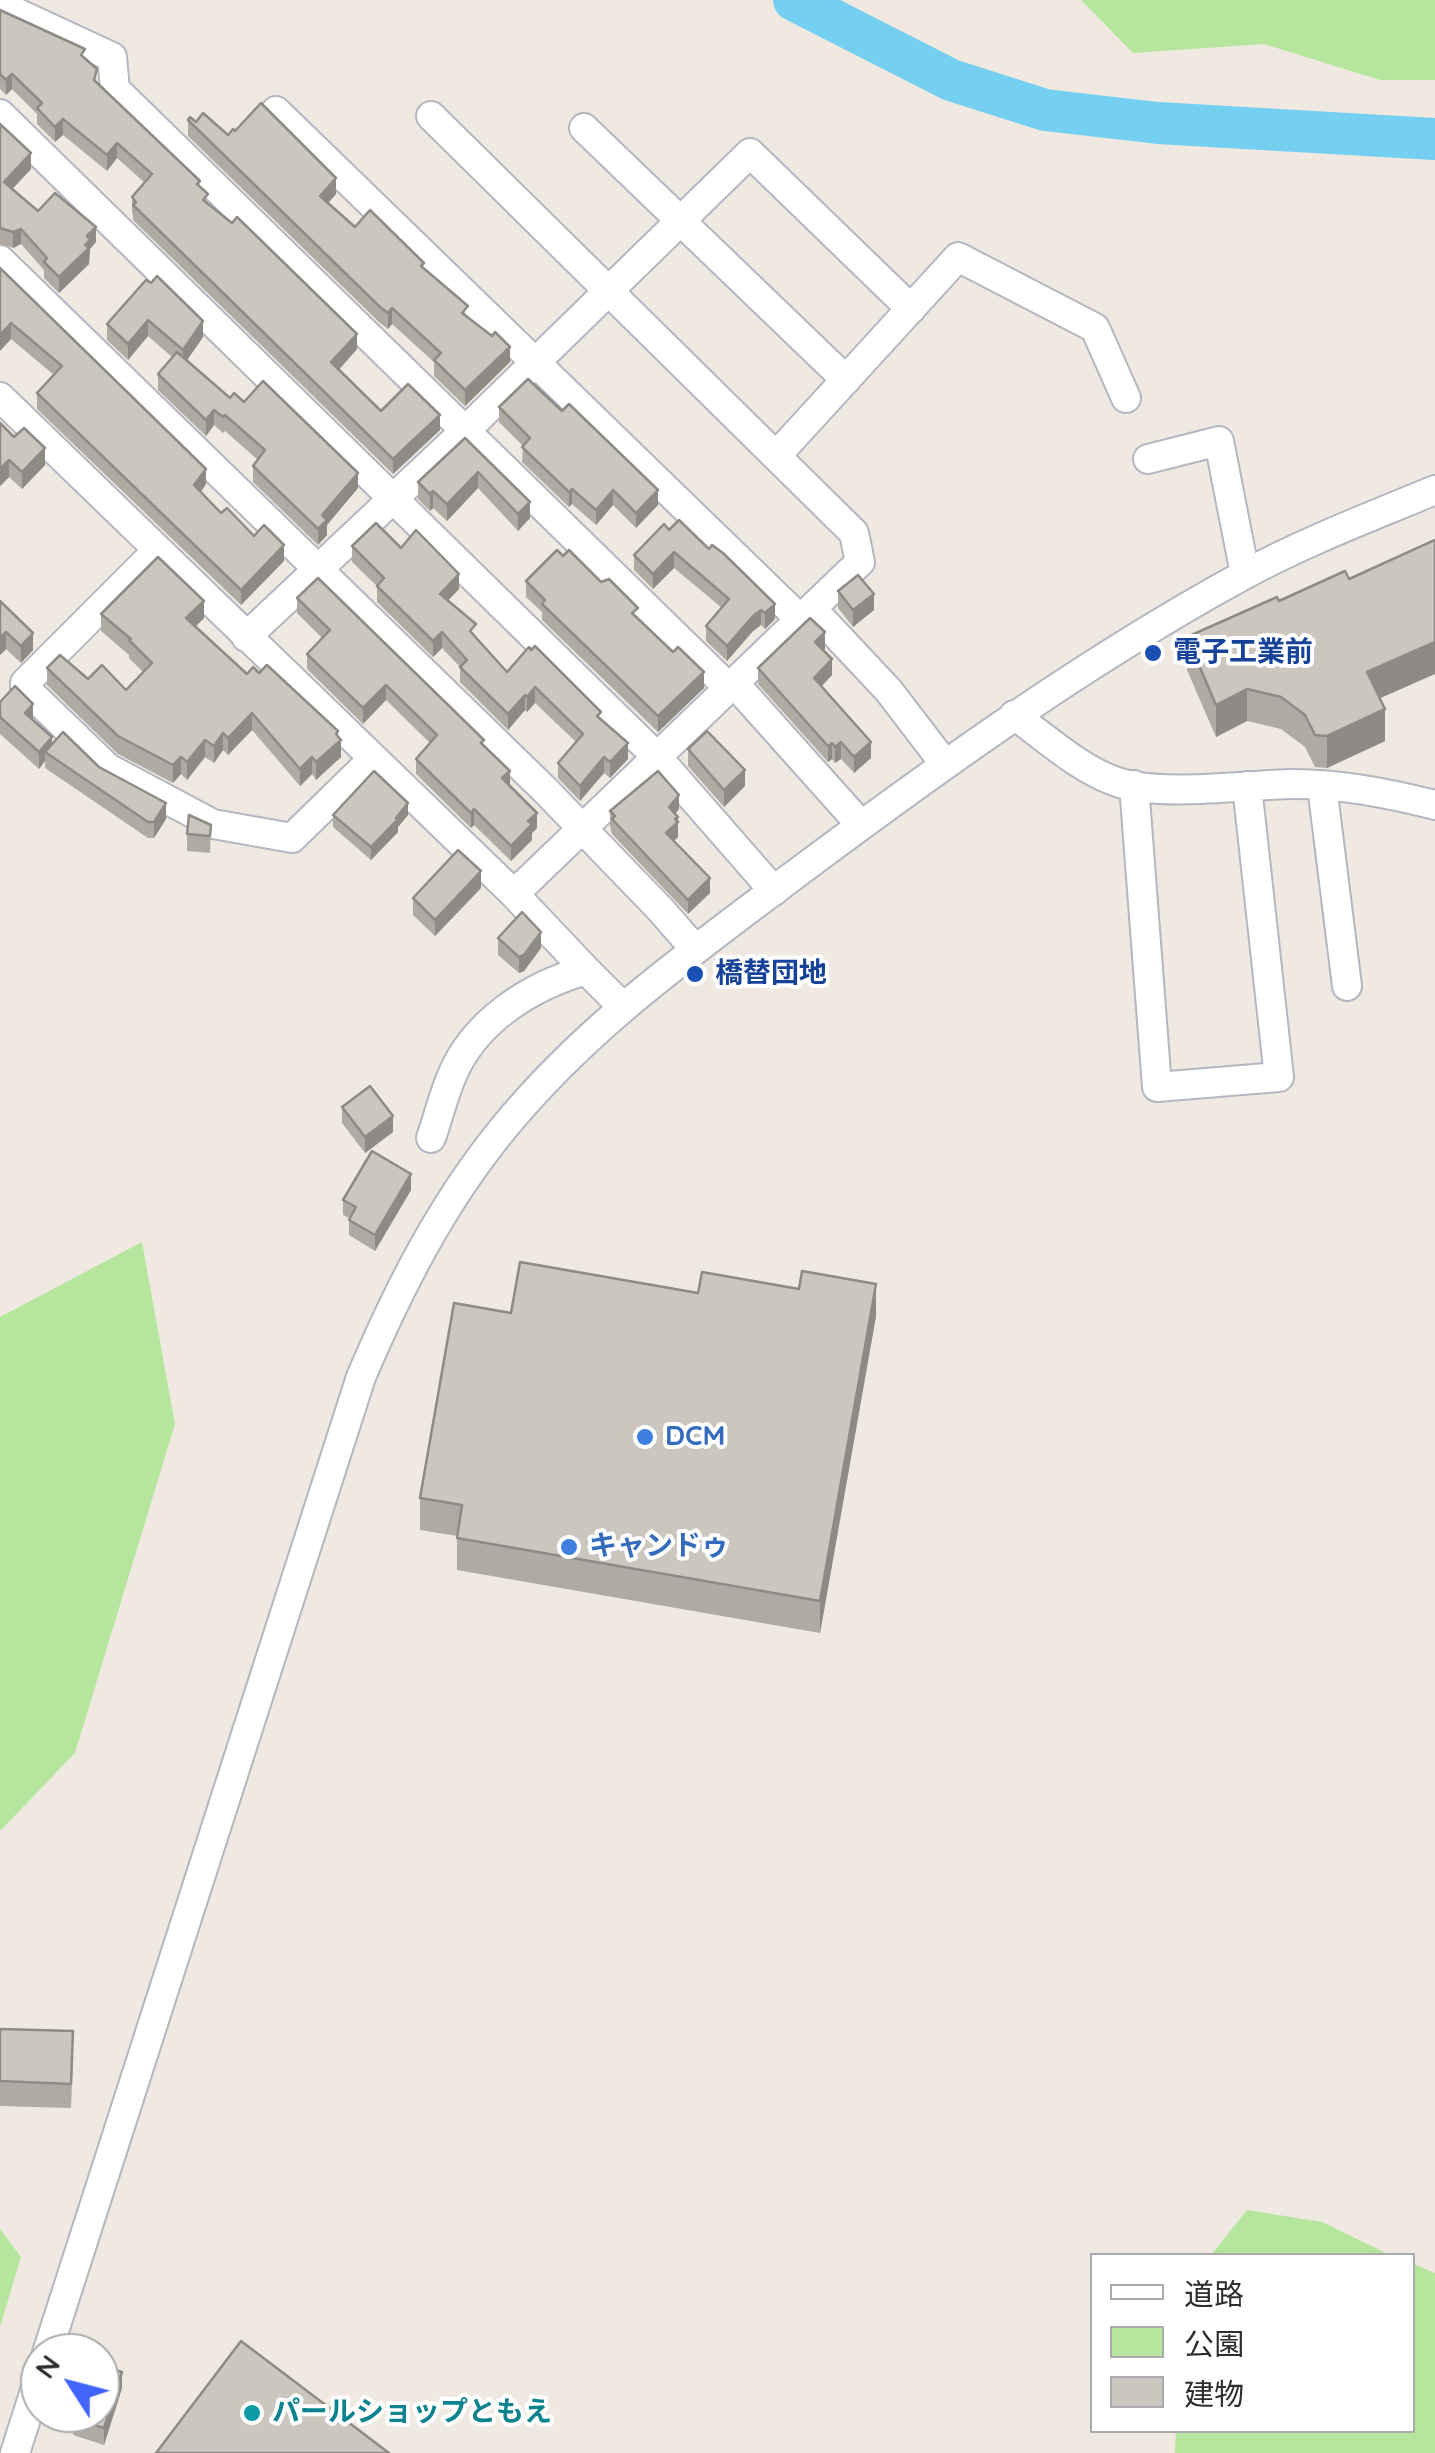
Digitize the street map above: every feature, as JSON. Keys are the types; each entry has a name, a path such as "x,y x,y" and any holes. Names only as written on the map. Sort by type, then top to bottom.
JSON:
{"street":[{"path":"0,5 112,57 115,89 731,686 861,825"},
{"path":"276,111 534,361 888,691 944,763"},
{"path":"0,114 657,757 774,890"},
{"path":"430,116 854,533 860,562 514,894"},
{"path":"584,128 846,380"},
{"path":"246,637 465,431 750,153 911,309"},
{"path":"776,456 958,257 1095,328 1126,398"},
{"path":"0,260 582,829 694,949"},
{"path":"0,397 514,894 622,1006"},
{"path":"1148,459 1219,441 1245,574"},
{"path":"53,2333 355,1396 391,1306 419,1251 503,1128 555,1070 622,1006 944,763 1014,715 1245,574 1435,490"},
{"path":"158,550 25,683 25,688 66,728 108,768 213,824 292,838 373,759"},
{"path":"1014,715 1085,766 1117,782 1148,788 1368,789 1435,804"},
{"path":"1134,785 1157,1086 1279,1077 1247,786"},
{"path":"1322,786 1347,986"},
{"path":"431,1138 452,1075 482,1028 498,1013 558,978 586,970"}],"green space":[{"path":"1081,0 1435,0 1435,80 1380,80 1264,44 1133,53"},
{"path":"142,1242 175,1424 75,1753 0,1831 0,1317"},
{"path":"1247,2210 1322,2222 1386,2253 1213,2253"},
{"path":"0,2229 21,2257 0,2327"},
{"path":"1415,2265 1435,2273 1435,2453 1175,2453 1176,2433 1415,2433"}],"building":[{"path":"0,10 85,49 81,55 97,69 94,80 200,181 197,184 208,194 203,200 232,223 237,217 357,334 331,362 381,411 408,384 440,415 393,459 133,205 136,202 132,197 152,174 117,143 107,155 63,119 55,127 37,108 42,103 12,74 6,80 0,74"},
{"path":"261,103 336,178 320,196 355,227 370,210 424,263 421,266 468,306 462,313 492,336 495,332 510,347 465,390 434,360 441,353 392,308 388,313 380,307 188,120 190,117 196,122 203,113 228,135"},
{"path":"0,124 31,153 4,182 38,211 55,193 96,227 87,236 90,240 85,245 89,248 59,277 21,229 13,232 0,228"},
{"path":"0,268 206,469 194,485 221,513 227,508 254,536 264,525 284,545 241,590 37,393 62,366 11,323 0,335"},
{"path":"157,276 203,321 183,350 148,320 128,344 107,324 146,280 151,283"},
{"path":"177,352 230,398 234,393 244,402 263,381 358,473 322,515 327,520 318,529 253,466 265,450 225,415 214,410 206,420 158,374"},
{"path":"528,379 562,411 569,404 658,490 636,513 613,490 596,510 572,489 569,492 522,447 530,438 499,407"},
{"path":"0,423 14,437 24,428 45,448 22,472 9,460 0,469"},
{"path":"465,438 530,502 518,514 478,472 447,504 418,482"},
{"path":"679,520 709,549 712,545 723,553 775,604 765,613 761,610 753,616 727,646 706,626 729,599 674,552 653,574 634,555 664,524 669,530"},
{"path":"376,523 401,548 416,530 459,574 440,594 476,624 470,631 507,672 529,647 531,650 535,646 601,712 597,716 628,743 610,762 604,757 580,786 558,763 583,734 535,687 508,714 460,667 467,660 442,632 433,641 377,586 384,578 352,546"},
{"path":"1435,540 1435,642 1367,672 1385,709 1327,736 1315,735 1305,715 1281,697 1247,689 1216,705 1187,637 1345,571 1349,579"},
{"path":"557,550 563,556 569,550 601,582 609,579 638,608 632,613 673,652 678,647 704,672 658,716 542,604 545,600 526,581"},
{"path":"158,557 204,601 186,618 247,674 253,667 259,673 267,665 338,731 341,740 316,762 312,757 300,769 252,713 228,738 223,733 214,746 205,740 187,762 181,757 173,765 118,736 47,668 60,655 88,679 102,665 126,690 152,663 101,614"},
{"path":"858,575 874,594 853,610 838,591"},
{"path":"318,578 484,740 481,743 510,771 502,778 537,813 511,846 416,759 437,735 386,685 363,708 307,654 330,630 297,598"},
{"path":"0,601 33,633 21,646 6,632 0,638"},
{"path":"810,618 825,632 815,642 832,659 814,678 871,742 854,757 841,742 835,747 832,743 828,746 758,668"},
{"path":"15,686 33,704 25,713 52,737 39,752 0,717 0,702"},
{"path":"707,731 745,770 724,790 688,749"},
{"path":"63,732 99,767 166,803 154,822 148,822 45,752"},
{"path":"374,771 408,803 371,847 333,815"},
{"path":"658,771 679,795 669,807 678,822 666,833 710,878 688,900 612,819 615,816 610,811"},
{"path":"189,815 211,825 210,836 187,834"},
{"path":"458,850 481,871 435,920 413,898"},
{"path":"522,912 541,932 519,957 498,938"},
{"path":"370,1086 393,1116 365,1137 342,1107"},
{"path":"372,1151 411,1174 375,1235 349,1220 356,1207 343,1200"},
{"name":"DCM","path":"520,1262 698,1293 702,1272 799,1289 802,1271 876,1284 820,1601 457,1538 462,1505 420,1498 454,1303 511,1313"},
{"path":"0,2029 73,2031 71,2084 0,2081"},
{"path":"241,2341 389,2453 156,2453"}],"waterway":[{"path":"794,0 951,80 1045,110 1158,123 1435,139"}],"place":[{"name":"電子工業前","path":"1153,653"},
{"name":"橋替団地","path":"695,974"},
{"name":"DCM","path":"645,1437"},
{"name":"キャンドゥ","path":"569,1547"},
{"name":"パールショップともえ","path":"252,2413"}]}
